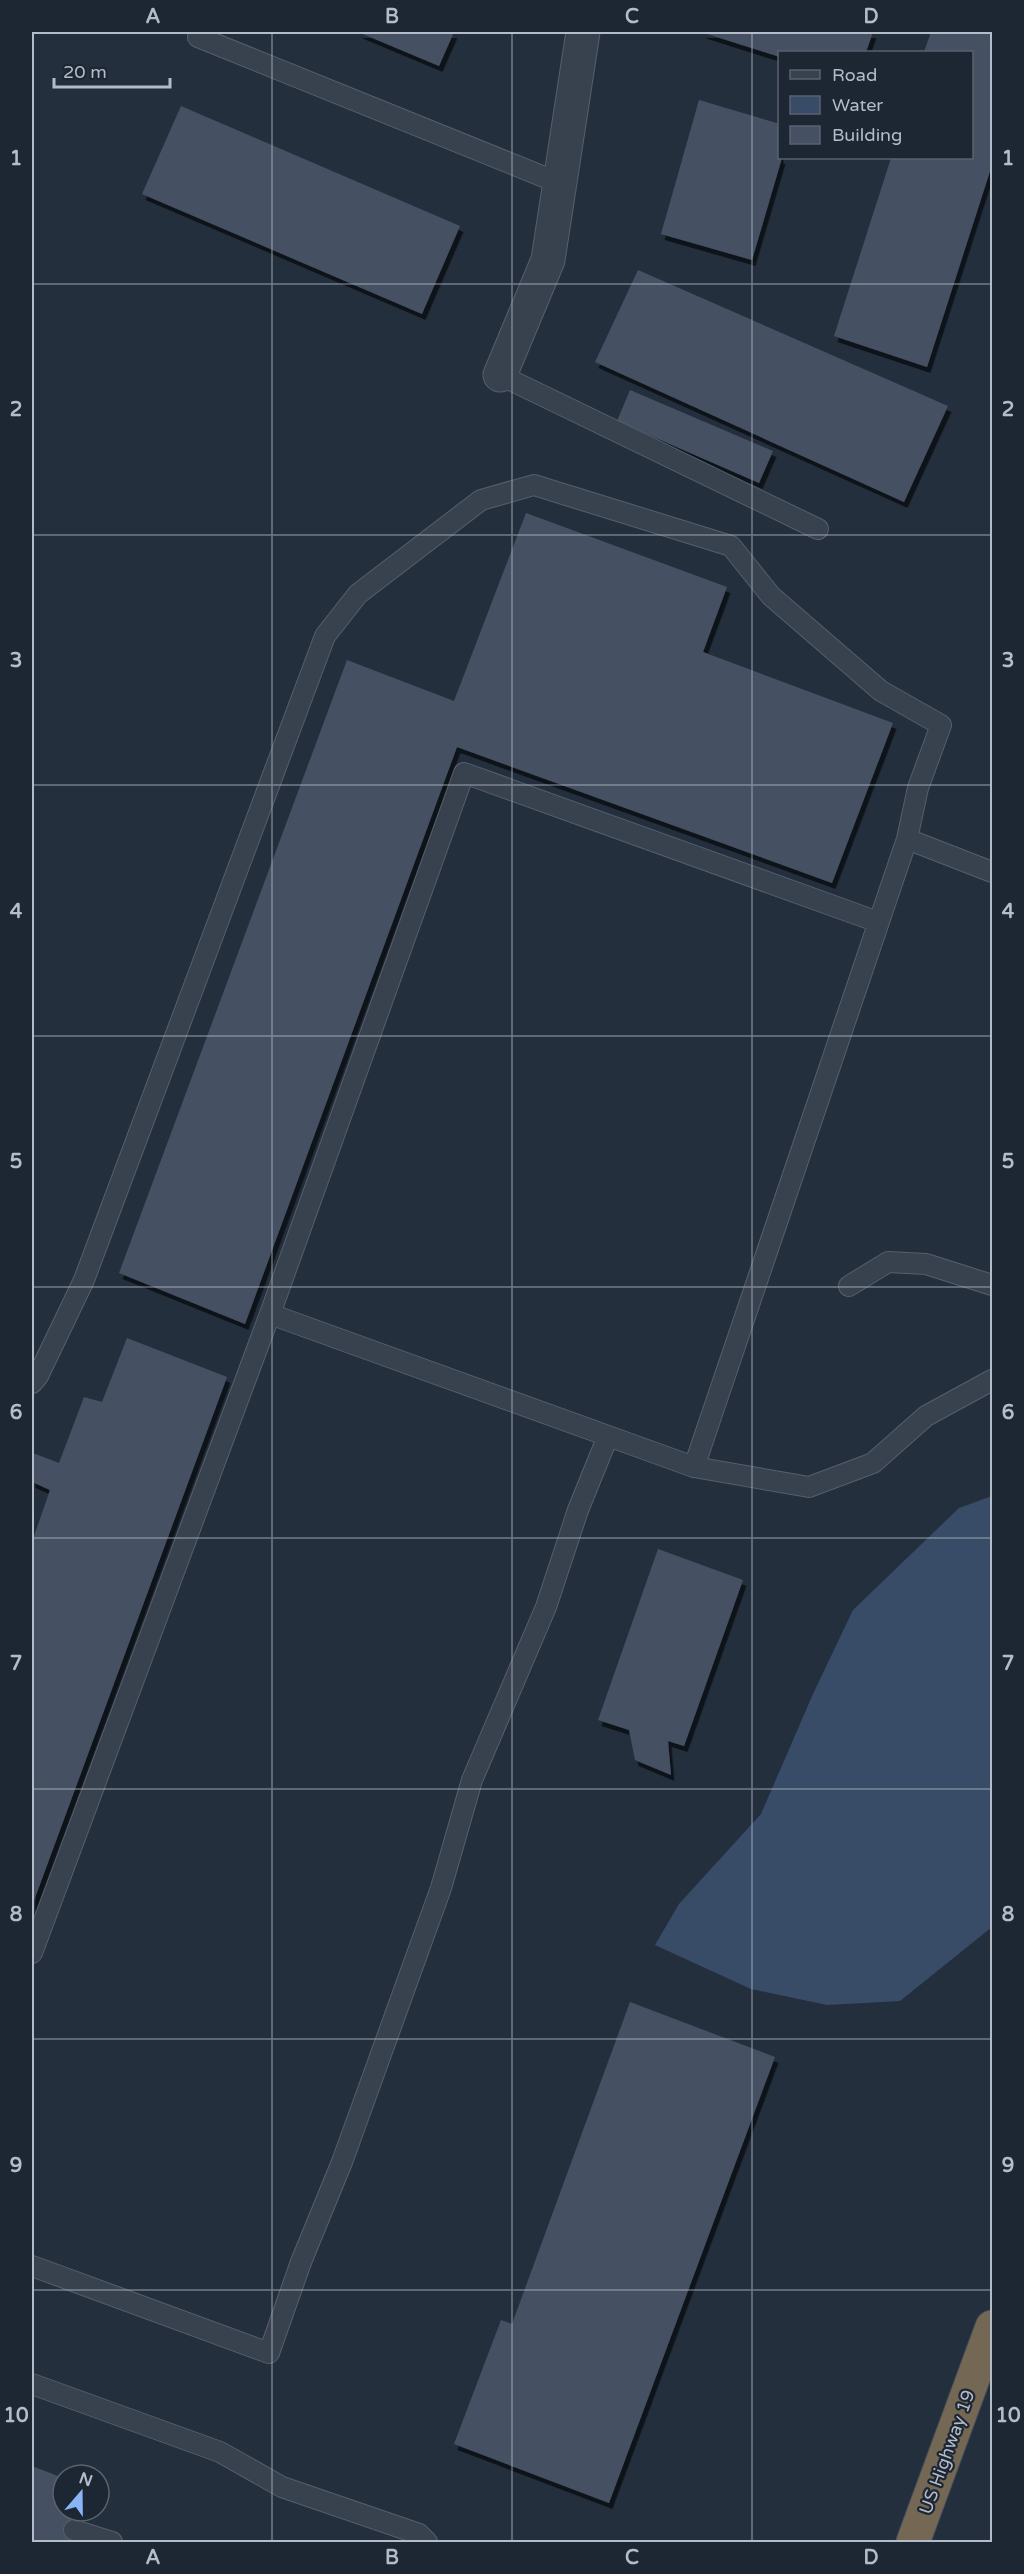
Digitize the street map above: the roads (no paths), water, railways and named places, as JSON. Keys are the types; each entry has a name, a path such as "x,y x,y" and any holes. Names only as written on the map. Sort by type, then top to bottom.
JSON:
{"highway":[{"name":"US Highway 19","path":"913,2542 993,2327"}],"street":[{"path":"500,375 548,260 583,32"}],"lane":[{"path":"198,37 559,183"},
{"path":"500,375 818,529"},
{"path":"32,1383 38,1376 84,1280 325,636 358,594 481,500 534,485 731,546 771,596 881,691 941,725 918,788 908,839 694,1467"},
{"path":"32,1953 270,1314 464,773 878,922"},
{"path":"908,839 993,873"},
{"path":"849,1286 888,1262 926,1264 993,1285"},
{"path":"270,1314 694,1467 809,1487 873,1464 926,1416 993,1380"},
{"path":"32,2266 269,2353 301,2262 342,2162 441,1888 472,1780 546,1607 578,1510 608,1436"},
{"path":"32,2384 220,2452 282,2487 419,2534 427,2542"},
{"path":"74,2530 112,2542"}],"water":[{"path":"992,1496 992,1927 900,2001 827,2005 751,1989 655,1945 679,1904 761,1814 813,1694 853,1610 959,1508"}]}
